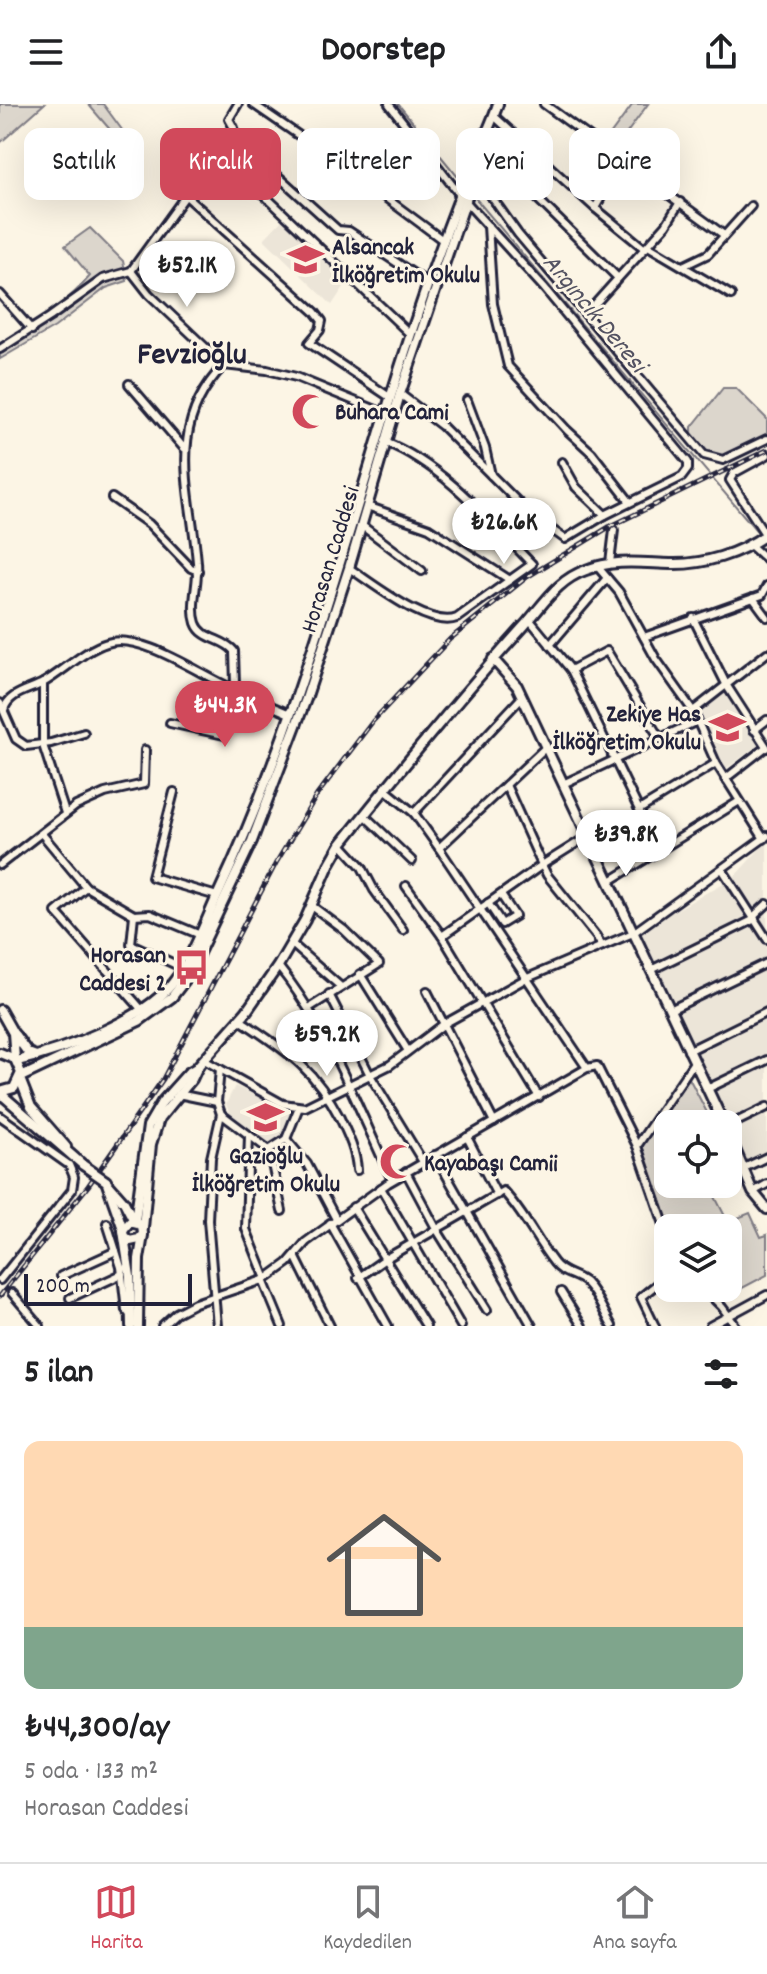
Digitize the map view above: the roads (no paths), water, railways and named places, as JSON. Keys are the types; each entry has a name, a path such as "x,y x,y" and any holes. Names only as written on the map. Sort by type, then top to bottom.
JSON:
{"street":[{"path":"234,128 229,119 238,104"},
{"path":"253,104 444,241"},
{"path":"389,104 456,189"},
{"name":"Horasan Caddesi","path":"489,128 498,104"},
{"path":"544,104 576,128"},
{"path":"494,116 595,208 646,247 731,295"},
{"path":"281,179 338,230 349,231 429,284"},
{"path":"0,349 103,279 131,271 181,200"},
{"path":"191,200 315,312 322,321 320,330 309,343 442,426 529,513 565,539 605,515 684,476 688,462 544,288 465,200"},
{"path":"269,200 411,335"},
{"name":"Horasan Caddesi","path":"0,1093 14,1088 20,1078 77,1048 139,1021 172,997 184,982 264,812 317,668 367,506 411,335 444,241 464,200"},
{"name":"Horasan Caddesi","path":"16,1060 36,1056 142,1010 167,989 183,968 254,810 290,714 344,555 386,414 464,200"},
{"path":"493,200 704,455 723,460 767,439"},
{"path":"541,200 618,278"},
{"path":"595,208 600,200"},
{"path":"677,200 724,235"},
{"path":"586,314 666,225 680,202"},
{"path":"683,266 708,254 751,206"},
{"path":"488,226 493,304 508,366 592,453 630,502"},
{"path":"131,271 149,294 224,365 296,377 386,414"},
{"path":"0,294 32,330"},
{"path":"170,723 224,735 238,691 234,651 204,634 197,624 198,571 185,449 188,427 197,403 210,380 224,365"},
{"path":"129,384 185,449"},
{"path":"467,400 485,448 491,475"},
{"path":"349,568 408,606 444,621 457,618 532,564 430,466 385,442"},
{"path":"138,1326 139,1259 153,1136 159,1119 278,966 312,906 341,844 559,584 576,574 610,563 692,563 724,556 766,536 730,480 734,473 767,455"},
{"path":"562,462 576,487 605,515"},
{"path":"112,498 149,524 191,568 198,571"},
{"path":"367,506 429,528 510,580"},
{"path":"361,525 422,571"},
{"path":"610,563 614,530"},
{"path":"753,544 766,560"},
{"path":"201,1063 220,1069 278,1102 299,1107 390,1065 444,1024 526,978 633,933 766,837 738,802 716,763 693,711 656,659 619,592 597,566"},
{"path":"550,645 607,578"},
{"path":"644,637 762,595 767,586"},
{"path":"753,598 767,617"},
{"path":"693,618 727,686 767,747 725,779"},
{"path":"529,619 571,670 659,851"},
{"path":"84,733 29,747 20,743 2,706 103,644 119,641 173,656 206,678 290,714"},
{"path":"571,670 607,651 660,739"},
{"path":"693,711 767,653"},
{"path":"493,659 512,679 522,697 718,1110"},
{"path":"43,683 43,745 65,813"},
{"path":"414,813 522,697"},
{"path":"754,730 767,720"},
{"path":"563,784 697,721"},
{"path":"439,848 546,747"},
{"path":"0,865 65,813 105,793 144,784 145,750"},
{"path":"639,810 716,763"},
{"path":"506,785 547,875 602,946"},
{"path":"386,790 414,813 587,1068"},
{"path":"174,792 152,877 217,896"},
{"path":"610,881 738,802"},
{"path":"364,815 412,861"},
{"path":"42,834 86,887 134,915 150,914 198,934"},
{"path":"442,936 588,836"},
{"path":"341,844 362,867 374,890 403,930"},
{"path":"722,869 767,939"},
{"path":"406,886 442,936 539,1097"},
{"path":"86,887 56,912 142,1010"},
{"path":"488,903 502,924 515,916 501,895"},
{"path":"651,970 754,918 767,904"},
{"path":"309,1008 379,964 344,930 312,906"},
{"path":"134,915 131,944 183,968"},
{"path":"292,944 341,987"},
{"path":"670,1010 767,963"},
{"path":"278,966 309,1008 392,1180"},
{"path":"360,974 408,1051"},
{"path":"427,991 494,1122"},
{"path":"329,994 370,1075 423,1162"},
{"path":"0,1010 28,1053 36,1056"},
{"path":"688,1051 767,1012"},
{"path":"239,1019 302,1063 328,1095 352,1143 357,1170"},
{"path":"13,1033 20,1078 36,1114 83,1165"},
{"path":"0,1053 16,1060"},
{"path":"707,1089 767,1060"},
{"path":"637,1146 694,1062"},
{"path":"134,1221 145,1139 151,1120 166,1097 201,1063"},
{"path":"162,1326 188,1306 264,1280 295,1256 306,1242 392,1180 587,1068 597,1066 637,1146 660,1214"},
{"path":"217,1326 208,1242 208,1210 211,1158 221,1114 217,1102 220,1069"},
{"path":"0,1093 106,1181 143,1231"},
{"path":"178,1094 217,1102"},
{"path":"269,1150 286,1139 299,1107"},
{"path":"742,1118 767,1107"},
{"path":"221,1114 269,1150 282,1211"},
{"path":"0,1116 69,1165 74,1180 72,1190 0,1280"},
{"path":"249,1135 246,1229 282,1326"},
{"path":"467,1137 497,1195"},
{"path":"286,1139 307,1164 358,1278 388,1326"},
{"path":"435,1155 532,1326"},
{"path":"744,1168 767,1157"},
{"path":"742,1164 753,1192 767,1209"},
{"path":"406,1172 437,1230 487,1310"},
{"path":"106,1181 124,1234 130,1276 131,1321"},
{"path":"753,1192 767,1184"},
{"path":"381,1188 461,1326"},
{"path":"358,1278 385,1259 503,1191 517,1206 562,1272 588,1285 612,1326"},
{"path":"121,1198 139,1196"},
{"path":"353,1207 426,1326"},
{"path":"124,1234 125,1225 134,1221"},
{"path":"107,1223 122,1274 126,1310 131,1321"},
{"path":"124,1234 136,1241 143,1231"},
{"path":"61,1276 116,1251"},
{"path":"295,1256 330,1326"},
{"path":"70,1298 122,1274"},
{"path":"654,1286 641,1297 655,1326"},
{"path":"561,1292 582,1326"},
{"path":"12,1293 40,1326"},
{"path":"710,1326 767,1295"},
{"path":"716,1302 736,1326"},
{"path":"171,1317 174,1326"}],"waterway":[{"name":"Argıncık Deresi","path":"398,104 456,175"},
{"name":"Argıncık Deresi","path":"477,200 761,536"}],"tunnel":[{"path":"605,515 614,530"}],"railway":[{"path":"0,1296 88,1186 163,1079 276,863 317,795 373,721 450,639 527,577 609,527 767,450"}],"place":[{"name":"Alsancak İlköğretim Okulu","path":"306,260"},
{"name":"Buhara Cami","path":"309,411"},
{"name":"Zekiye Has İlköğretim Okulu","path":"727,727"},
{"name":"Horasan Caddesi 2","path":"192,968"},
{"name":"Gazioğlu İlköğretim Okulu","path":"266,1118"},
{"name":"Kayabaşı Camii","path":"398,1162"}],"district":[{"name":"Fevzioğlu","path":"192,352"}]}
